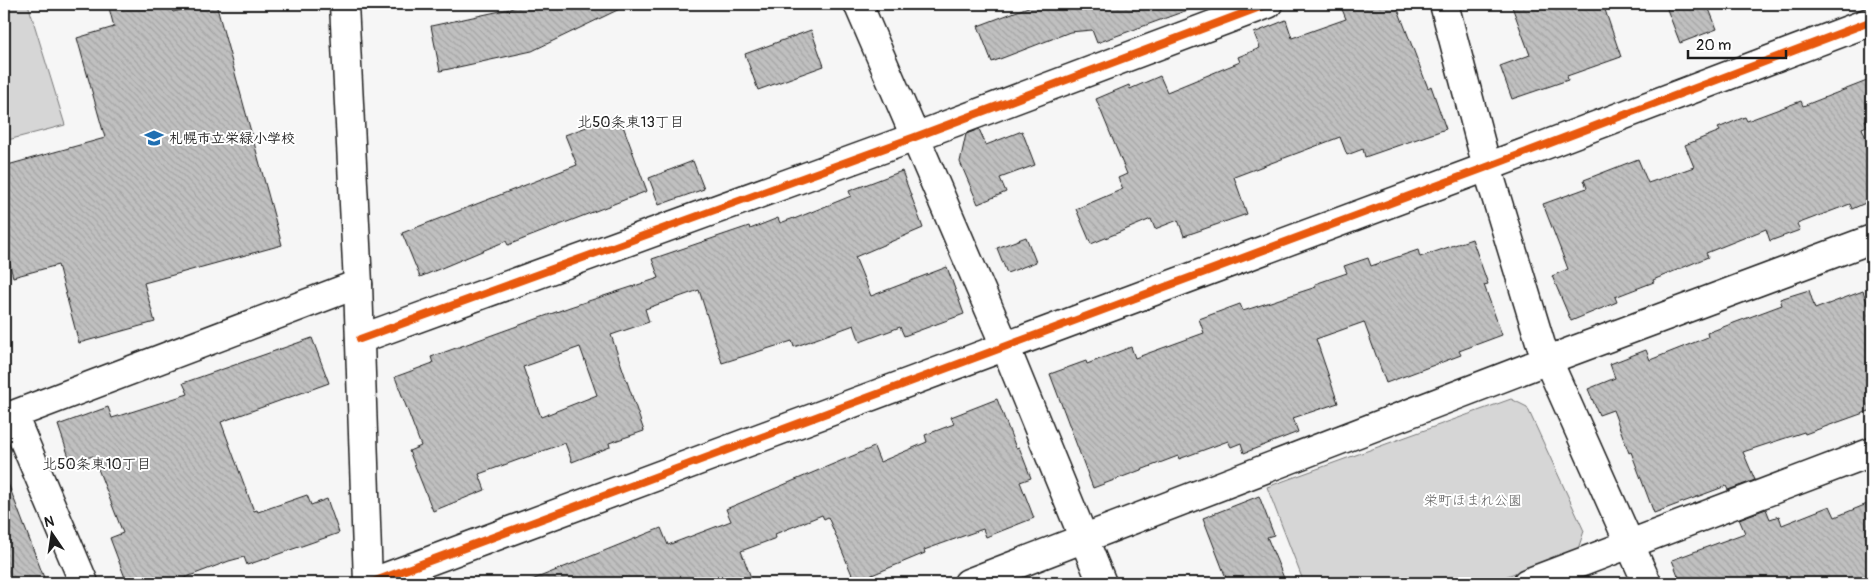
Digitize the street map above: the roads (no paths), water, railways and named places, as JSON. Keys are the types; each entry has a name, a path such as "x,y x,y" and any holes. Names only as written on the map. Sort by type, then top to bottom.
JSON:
{"street":[{"path":"344,4 358,284 369,583 1487,167 1872,21"},
{"path":"858,4 1005,346 1102,583"},
{"path":"360,339 915,137 1268,4"},
{"path":"1444,4 1487,167 1541,345 1647,583"},
{"path":"968,583 1548,360 1872,239"},
{"path":"84,583 13,415 358,284"},
{"path":"1527,583 1872,452"}],"place":[{"name":"札幌市立栄緑小学校","path":"154,138"}],"district":[{"name":"北50条東13丁目","path":"631,122"},
{"name":"北50条東10丁目","path":"97,464"}],"park label":[{"name":"栄町ほまれ公園","path":"1473,500"}]}
